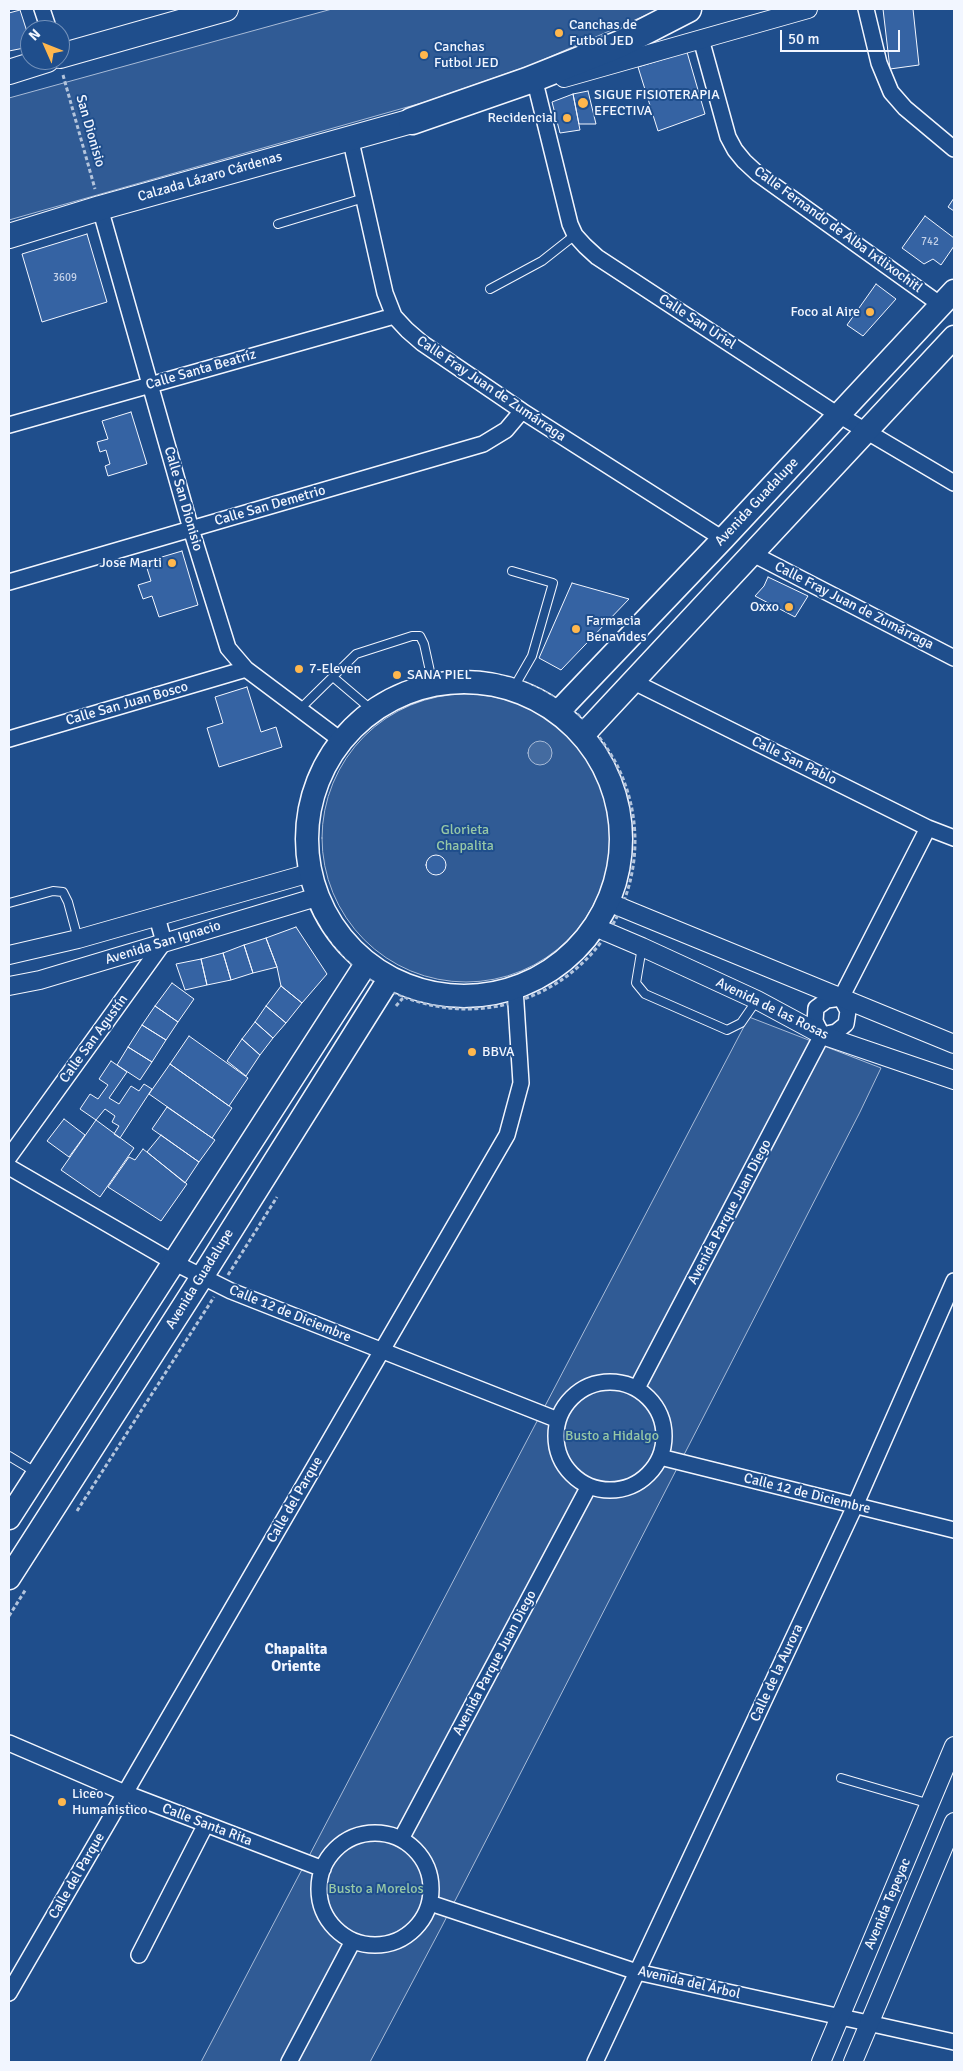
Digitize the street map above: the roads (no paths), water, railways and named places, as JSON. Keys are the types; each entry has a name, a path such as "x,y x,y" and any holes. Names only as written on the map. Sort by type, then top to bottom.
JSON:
{"highway":[{"path":"70,58 226,9"},
{"name":"Calzada Lázaro Cárdenas","path":"9,236 100,208 412,121 527,81 620,44 688,9"}],"main road":[{"name":"Avenida Guadalupe","path":"558,712 948,298"},
{"path":"583,735 954,336"},
{"path":"460,682 487,683 513,689 536,699 558,712 583,735 600,759 613,786 620,815 622,844 618,874 608,902 595,927 579,947 560,964 539,978 515,988 484,996 451,997 419,991 387,982 364,967 335,929 317,897 310,873 307,850 307,827 311,804 325,767 342,741 356,725 373,711 399,697 434,685 460,682"},
{"path":"9,1518 364,967"},
{"name":"Avenida Guadalupe","path":"9,1578 202,1277 387,982"}],"street":[{"name":"Calzada Lázaro Cárdenas","path":"412,121 808,9"},
{"path":"866,9 879,62 891,92 905,108 954,148"},
{"name":"Calle Fernando de Alba Ixtlixochitl","path":"701,39 726,129 735,150 744,161 758,174 948,298"},
{"name":"Calle San Uriel","path":"536,86 570,224 575,235 597,256 839,415 954,483"},
{"name":"Calle Fray Juan de Zumárraga","path":"350,137 385,293 394,316 422,343 522,411 723,539"},
{"name":"Calle San Dionisio","path":"100,208 222,635 228,648 246,670 342,741"},
{"name":"Calle Santa Beatríz","path":"9,425 394,316"},
{"name":"Calle San Demetrio","path":"9,582 483,444 506,430 522,411"},
{"name":"Calle Fray Juan de Zumárraga","path":"753,554 954,658"},
{"name":"Calle San Juan Bosco","path":"9,739 246,670"},
{"name":"Calle San Pablo","path":"634,682 928,828 954,838"},
{"path":"841,998 928,828"},
{"name":"Avenida San Ignacio","path":"9,955 78,939 310,873"},
{"name":"Avenida San Ignacio","path":"9,986 40,980 317,897"},
{"path":"608,902 954,1044"},
{"path":"156,917 164,942"},
{"name":"Avenida de las Rosas","path":"595,927 757,1000 822,1035 954,1080"},
{"name":"Calle San Agustín","path":"9,1157 164,942"},
{"name":"Calle del Parque","path":"9,1993 507,1135 521,1083 515,988"},
{"path":"841,998 848,1011 846,1024 836,1032 822,1035 815,1021 816,1008 827,1000 841,998"},
{"name":"Avenida Parque Juan Diego","path":"637,1388 822,1035"},
{"name":"Calle 12 de Diciembre","path":"9,1167 173,1262 231,1291 558,1420"},
{"name":"Calle de la Aurora","path":"595,2062 855,1506 954,1281"},
{"path":"614,1382 637,1388 654,1403 660,1413 665,1435 660,1457 646,1477 636,1484 613,1491 589,1486 574,1477 563,1464 556,1443 558,1420 570,1399 590,1385 614,1382"},
{"name":"Calle 12 de Diciembre","path":"660,1457 954,1530"},
{"name":"Avenida Parque Juan Diego","path":"401,1839 589,1486"},
{"name":"Calle Santa Rita","path":"9,1743 125,1793 323,1869"},
{"name":"Avenida Tepeyac","path":"821,2062 930,1804 950,1767 954,1746"},
{"name":"Avenida Tepeyac","path":"853,2062 954,1822"},
{"path":"139,1955 206,1824"},
{"path":"379,1833 401,1839 412,1846 427,1866 432,1891 425,1916 417,1927 406,1936 394,1942 380,1946 366,1945 353,1941 335,1929 323,1912 319,1890 323,1869 336,1850 355,1837 379,1833"},
{"name":"Avenida del Árbol","path":"430,1903 638,1972 954,2042"},
{"path":"289,2062 353,1941"}],"lane":[{"path":"278,224 364,198"},
{"path":"490,289 542,260 575,235"},
{"path":"512,571 553,583 532,656 513,689"},
{"path":"300,710 356,654 412,636 420,636 424,644 434,685"},
{"path":"333,677 373,711"},
{"path":"9,903 53,891 63,892 68,902 78,939"},
{"path":"642,947 636,983 645,994 727,1030 741,1023 757,1000"},
{"path":"9,1456 37,1473"},
{"path":"841,1778 930,1804"}],"place":[{"name":"Canchas de Futbol JED","path":"559,33"},
{"name":"Canchas Futbol JED","path":"424,55"},
{"name":"SIGUE FISIOTERAPIA EFECTIVA","path":"583,103"},
{"name":"Recidencial","path":"567,118"},
{"name":"Foco al Aire","path":"870,312"},
{"name":"Jose Marti","path":"172,563"},
{"name":"Oxxo","path":"789,607"},
{"name":"Farmacia Benavides","path":"576,629"},
{"name":"7-Eleven","path":"299,669"},
{"name":"SANA PIEL","path":"397,675"},
{"name":"BBVA","path":"472,1052"},
{"name":"Liceo Humanistico","path":"62,1802"}],"district":[{"name":"Chapalita Oriente","path":"296,1658"}],"park label":[{"name":"Glorieta Chapalita","path":"465,838"},
{"name":"Busto a Hidalgo","path":"612,1436"},
{"name":"Busto a Morelos","path":"376,1889"}]}
